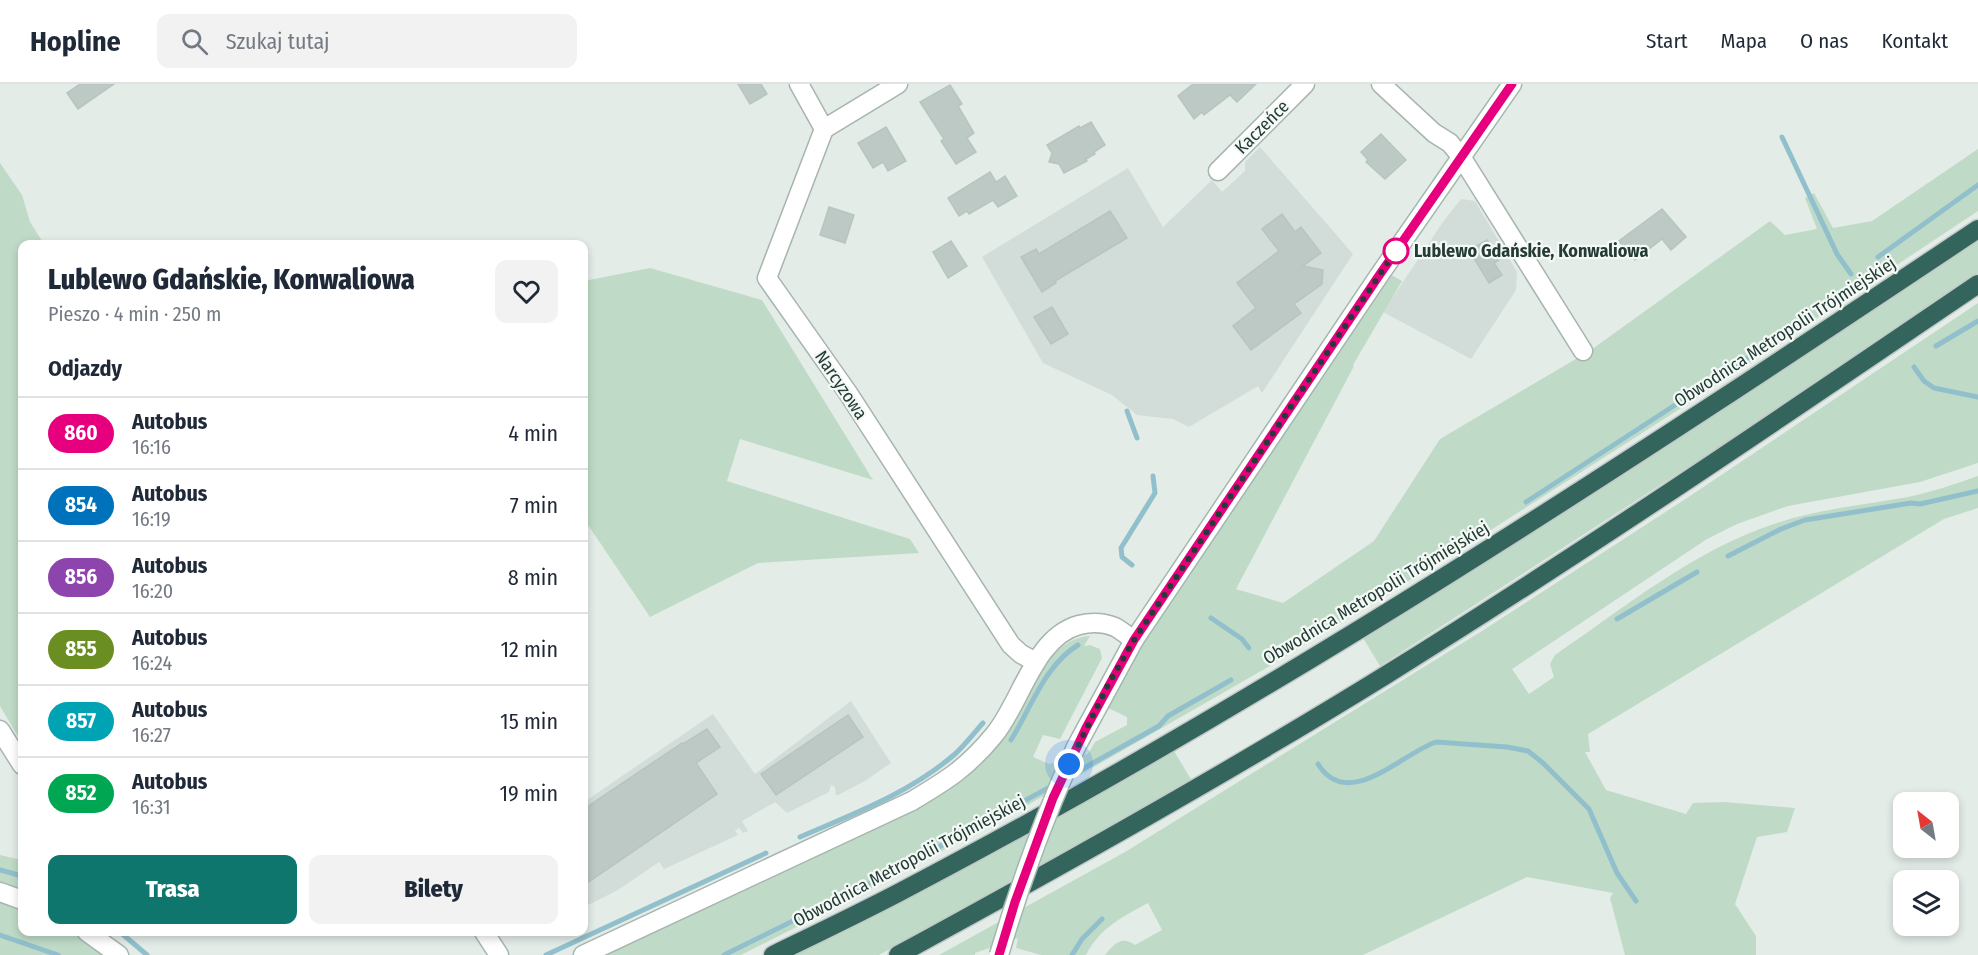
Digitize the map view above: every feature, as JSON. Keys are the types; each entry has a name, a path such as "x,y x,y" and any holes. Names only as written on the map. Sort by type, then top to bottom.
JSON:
{"highway":[{"name":"Obwodnica Metropolii Trójmiejskiej","path":"773,955 898,893 1072,799 1358,630 1558,505 1978,229"},
{"path":"898,955 1197,789 1386,675 1591,543 1978,284"}],"street":[{"path":"798,84 824,129 898,84"},
{"name":"Kaczeńce","path":"1218,171 1305,84"},
{"path":"1381,84 1434,133 1450,143 1462,158 1583,351"},
{"path":"999,955 1053,798 1076,747 1134,640 1378,277 1512,84"},
{"name":"Narcyzowa","path":"824,129 767,278 848,393 1011,645 1021,654 1036,662"},
{"path":"583,955 912,801 952,777 971,762 995,734 1036,662 1050,642 1068,628 1092,622 1115,627 1134,640"},
{"path":"0,730 18,759"},
{"path":"0,892 18,899"},
{"path":"93,936 119,955"},
{"path":"487,936 499,955"}],"shaded area":[{"path":"1260,147 1353,254 1262,393 1258,386 1189,427 1173,419 1137,415 1112,395 1043,363 982,257 1128,168 1163,227 1212,180 1222,192 1245,171 1245,162"},
{"path":"1461,199 1475,201 1517,272 1516,290 1471,359 1383,312"},
{"path":"851,701 891,763 865,781 836,796 835,787 831,785 829,792 787,813 775,802 742,821 748,831 743,833 739,828 735,831 738,835 664,869 659,862 618,890 588,905 588,799 713,714 755,774"}],"green space":[{"path":"1978,149 1978,211 1689,403 1483,535 1268,667 1012,814 741,955 598,955 929,799 1045,662 1071,641 1090,636 1084,646 1090,645 1100,649 1102,658 1060,739 1043,735 1033,757 1049,764 1088,754 1095,742 1127,725 1127,717 1108,708 1128,667 1153,626 1390,274 1402,281 1353,365 1236,589 1283,603 1374,541 1440,439 1591,350 1770,221 1785,235 1817,229 1805,198 1814,193 1833,228 1872,221"},
{"path":"0,163 22,195 30,222 41,240 18,240 18,736 0,706"},
{"path":"1978,241 1978,273 1699,460 1380,666 1363,638 1605,486"},
{"path":"650,268 762,300 873,480 740,439 727,481 910,539 919,553 758,563 650,617 588,525 588,280"},
{"path":"1978,303 1978,463 1920,482 1788,506 1737,524 1707,539 1512,669 1529,694 1554,677 1550,664 1555,655 1688,564 1744,535 1807,515 1917,495 1978,476 1978,508 1944,519 1588,734 1590,752 1585,752 1606,790 1686,814 1693,803 1724,802 1795,808 1787,832 1757,837 1735,904 1756,936 1756,955 1625,955 1610,898 1613,893 1527,877 1363,955 1105,955 1118,942 1126,941 1135,945 1162,930 1148,903 1105,930 1086,955 1041,955 1016,948 1018,938 975,953 975,955 939,955 1125,852 1482,631 1684,500"},
{"path":"1174,751 1192,781 879,955 796,955 1018,839"},
{"path":"0,855 18,859 18,891 0,885"},
{"path":"0,898 18,905 18,936 83,936 112,955 0,955"}],"building":[{"path":"80,84 114,84 78,109 67,93"},
{"path":"738,84 761,84 767,94 750,104"},
{"path":"1193,84 1256,84 1237,102 1230,95 1204,115 1202,112 1194,119 1178,96"},
{"path":"950,85 962,104 958,106 974,133 967,138 976,152 956,164 941,141 944,139 920,102"},
{"path":"1091,122 1105,145 1086,159 1087,161 1064,173 1059,164 1049,162 1052,153 1047,145 1079,126 1080,128"},
{"path":"886,127 906,161 888,171 883,162 873,168 858,143"},
{"path":"1381,134 1406,160 1385,179 1366,162 1368,160 1361,152"},
{"path":"990,172 996,182 1005,176 1017,196 998,207 993,200 969,214 967,211 959,216 948,198"},
{"path":"829,207 854,215 845,243 820,235"},
{"path":"1662,209 1686,237 1671,250 1662,239 1635,260 1619,241"},
{"path":"1110,211 1127,238 1055,281 1056,283 1042,292 1021,257 1036,249 1039,254"},
{"path":"1282,214 1295,232 1301,227 1321,253 1303,266 1323,270 1322,284 1294,304 1301,313 1251,350 1233,326 1256,308 1237,283 1279,251 1262,229"},
{"path":"1487,240 1499,260 1494,263 1502,275 1489,283 1469,250"},
{"path":"951,241 967,266 948,278 933,252"},
{"path":"1052,307 1068,334 1051,344 1034,317"},
{"path":"848,715 863,737 776,795 761,774"},
{"path":"707,729 720,747 696,763 717,794 588,882 588,806"}],"waterway":[{"path":"1782,137 1837,254 1851,274"},
{"path":"1878,257 1978,185"},
{"path":"1936,346 1978,321"},
{"path":"1526,502 1778,338"},
{"path":"1914,367 1924,381 1934,388 1978,397"},
{"path":"1127,411 1137,438"},
{"path":"1132,565 1122,557 1121,548 1155,493 1153,476"},
{"path":"1728,556 1781,529 1805,520 1911,503 1920,504 1978,491"},
{"path":"1617,619 1697,572"},
{"path":"1211,618 1242,639 1249,648"},
{"path":"1011,740 1047,676 1056,664 1078,645"},
{"path":"1068,777 1159,726 1168,716 1231,680"},
{"path":"800,837 880,802 919,780 955,754 983,723"},
{"path":"1318,764 1330,777 1344,782 1359,781 1375,775 1436,742 1507,747 1528,751 1589,809 1617,873 1636,901"},
{"path":"724,955 896,870 1052,786"},
{"path":"588,936 766,853"},
{"path":"0,870 18,875"},
{"path":"1072,955 1082,939 1102,919"},
{"path":"0,935 58,955"},
{"path":"125,936 147,955"},
{"path":"546,955 587,936"}],"bus line":[{"name":"860","path":"999,955 1015,902 1053,798 1109,683 1134,640 1378,277 1512,84"}],"place":[{"name":"Lublewo Gdańskie, Konwaliowa","path":"1396,251"}],"route":[{"path":"1069,764 1109,683 1134,640 1397,249 1396,251"}]}
